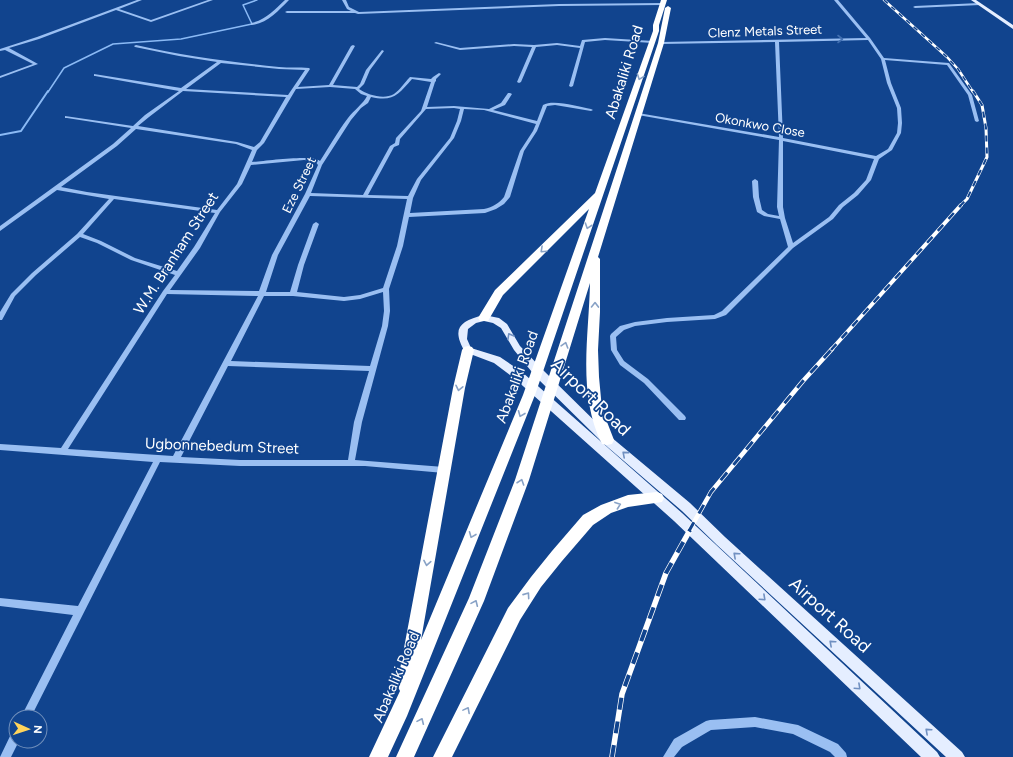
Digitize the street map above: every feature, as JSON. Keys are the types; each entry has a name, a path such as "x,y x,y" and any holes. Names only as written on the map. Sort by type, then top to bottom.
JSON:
{"highway":[{"name":"Abakaliki Road","path":"405,757 476,601 519,488 638,114 657,43 665,1"},
{"name":"Abakaliki Road","path":"378,757 401,710 529,395 600,193 657,43"},
{"path":"484,318 499,293 600,193"},
{"path":"596,244 595,312 592,350 593,377 596,409 607,440"},
{"path":"401,710 459,388 468,350"},
{"path":"442,757 514,614 536,582 557,556 588,520 606,509 628,501 657,498"}],"main road":[{"path":"973,0 1013,27"},
{"path":"468,350 462,339 464,328 473,321 484,318"},
{"name":"Airport Road","path":"484,318 496,320 504,326 517,348 530,363 568,399 607,440 686,507 718,547 932,757"},
{"name":"Airport Road","path":"468,350 497,360 518,375 678,517 718,547 957,757"}],"street":[{"path":"2,49 38,38 140,0"},
{"path":"116,9 151,21 211,0"},
{"path":"252,24 261,23 269,19 287,0"},
{"path":"344,0 344,4 354,12"},
{"path":"559,5 560,0"},
{"path":"682,418 646,381 622,363 614,350 613,336 622,328 635,324 715,317 724,313 791,247 831,218 840,206 856,194 868,180 877,158 890,150 899,133 899,108 889,83 883,58 836,0"},
{"path":"286,12 412,12 665,1"},
{"path":"915,7 979,4"},
{"name":"Clenz Metals Street","path":"582,47 583,41 605,39 657,43 869,39"},
{"path":"777,40 780,139 779,198 782,218 791,247"},
{"path":"436,43 460,49 514,45 534,46 546,44 582,47 571,86"},
{"path":"136,46 220,62"},
{"path":"330,86 353,46"},
{"path":"519,82 534,46"},
{"path":"0,77 36,64 2,49"},
{"path":"357,90 362,84 368,70 382,51"},
{"path":"883,58 948,64 970,95 977,121"},
{"path":"0,229 114,145 147,116 220,62"},
{"name":"W.M. Branham Street","path":"63,451 165,292 197,248 218,212 239,184 255,149 262,143 289,96 308,69 278,68 220,62"},
{"path":"365,196 392,146 397,144 398,139 425,108 434,78 439,74"},
{"path":"95,75 184,90 289,96"},
{"path":"296,88 330,86 357,90 369,96 388,98 401,90 411,78 434,81"},
{"path":"490,110 503,104 510,94"},
{"name":"Eze Street","path":"176,459 262,293 275,255 308,194 320,165 349,119 359,107 366,102 369,96"},
{"path":"407,215 480,211 494,208 502,203 507,197 522,150 539,123 545,105 550,104 591,110"},
{"path":"425,108 490,110 539,123"},
{"path":"351,463 358,422 386,319 386,289 400,246 410,198 419,180 439,152 452,138 459,121 462,108"},
{"name":"Okonkwo Close","path":"638,114 877,158"},
{"path":"67,117 237,143 255,149"},
{"path":"249,164 310,159 317,160 320,165"},
{"path":"755,181 759,211 766,215 782,218"},
{"path":"57,188 112,198 218,212"},
{"path":"308,194 410,198"},
{"path":"0,318 13,295 78,235 112,198"},
{"path":"293,294 301,265 316,224"},
{"path":"78,235 99,242 134,258 179,274"},
{"path":"165,292 293,294 344,299 360,297 386,289"},
{"path":"226,363 373,369"},
{"name":"Ugbonnebedum Street","path":"0,447 158,459 240,463 351,463 444,470"},
{"path":"30,709 158,459"},
{"path":"0,602 80,611"},
{"path":"668,757 678,743 710,725 756,722 794,729 834,748 842,757"}],"waterway":[{"path":"48,92 64,68 113,44 181,39 252,24 243,5 257,0"},
{"path":"0,135 21,131 48,91"}],"railway":[{"path":"884,0 947,57 958,69 973,92"},
{"path":"961,205 967,199 987,157 986,128 982,105 973,91"},
{"path":"831,350 961,205"},
{"path":"689,531 711,492 803,381 832,349"},
{"path":"612,757 622,694 666,573 690,530"}]}
